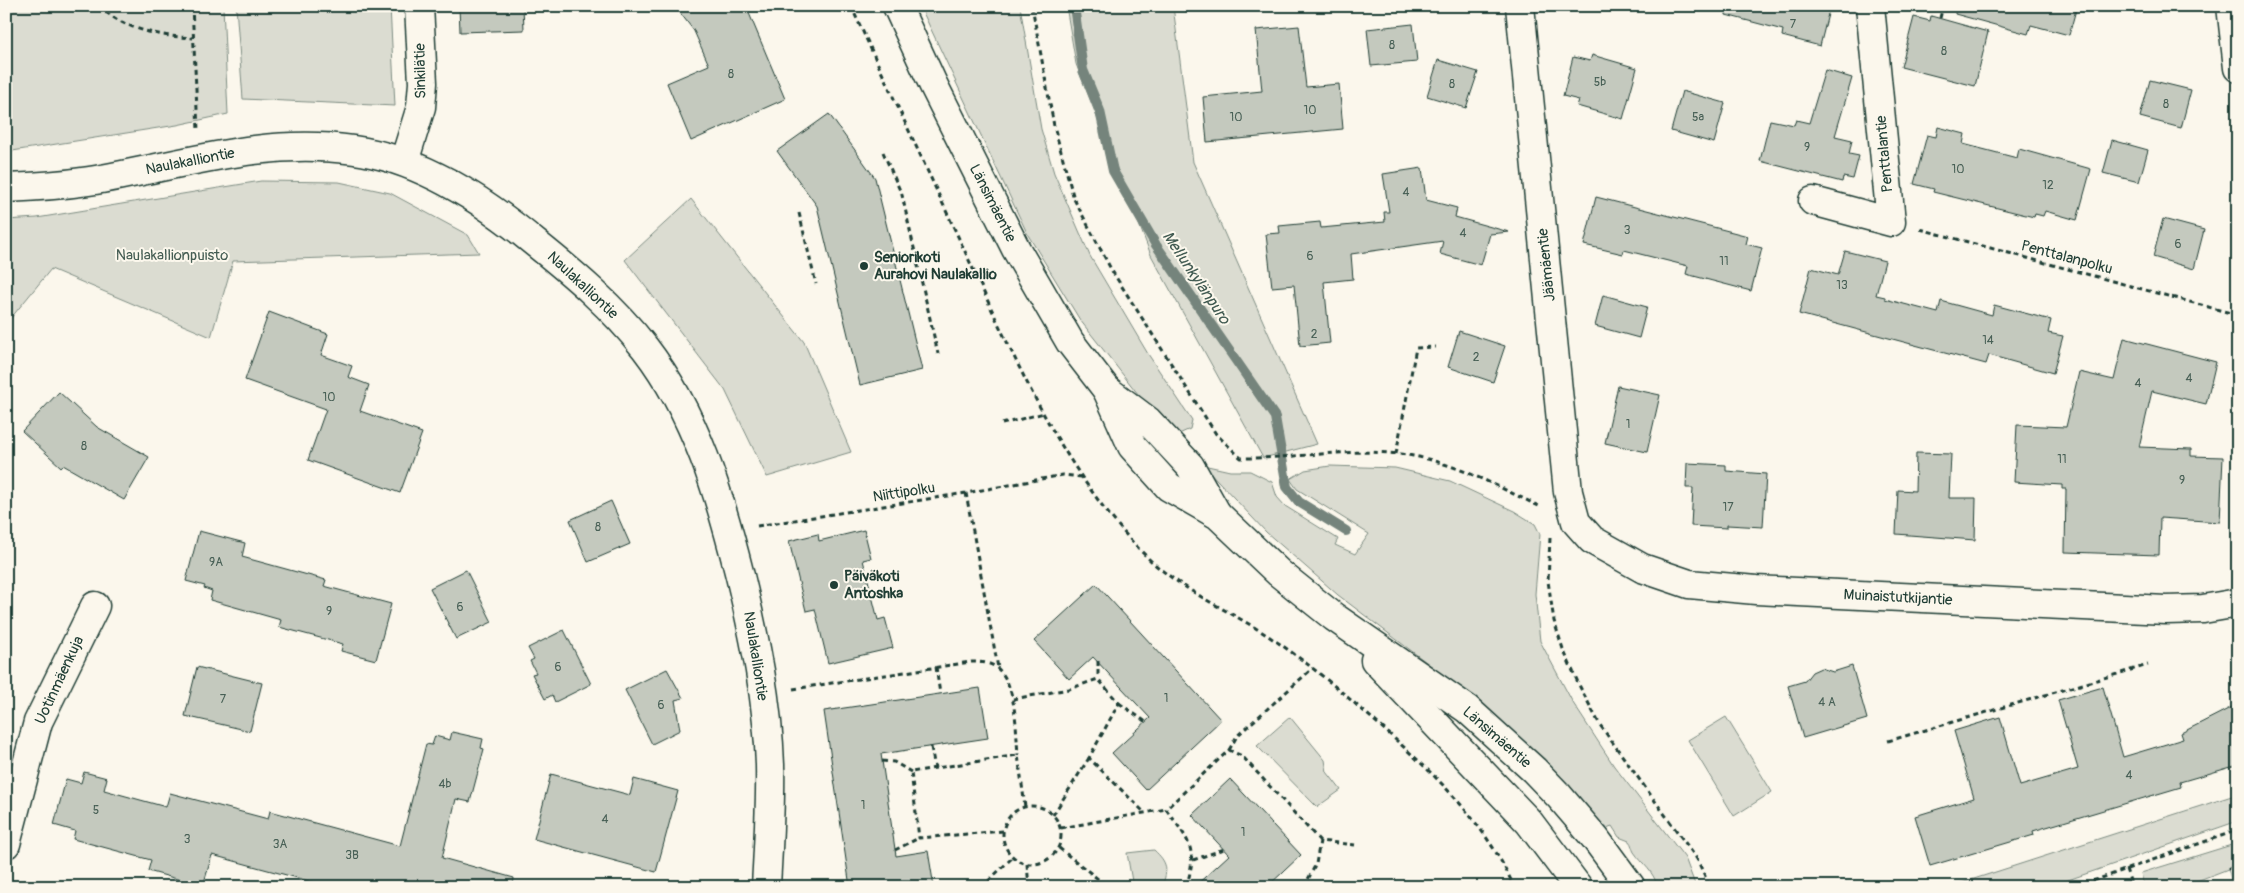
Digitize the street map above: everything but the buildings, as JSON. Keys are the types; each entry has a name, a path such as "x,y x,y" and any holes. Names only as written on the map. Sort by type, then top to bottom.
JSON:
{"street":[{"name":"Sinkilätie","path":"404,162 421,107 419,6"},
{"name":"Länsimäentie","path":"898,6 933,84 1016,249 1070,342 1107,390 1148,421 1190,466 1218,515 1279,573 1334,617 1467,709 1534,770 1595,838 1631,887"},
{"name":"Jäämäentie","path":"1520,6 1568,492 1576,522"},
{"name":"Penttalantie","path":"1870,6 1891,222"},
{"path":"2231,6 2238,68"},
{"name":"Naulakalliontie","path":"6,188 88,181 202,158 285,146 324,146 358,150 404,162 454,186 519,229 604,300 646,348 680,400 705,456 730,535 757,649 765,712 770,764 766,887"},
{"path":"1813,201 1891,222"},
{"name":"Muinaistutkijantie","path":"1576,522 1592,540 1642,568 1689,584 1756,590 2166,610 2204,609 2238,603"},
{"name":"Uotinmäenkuja","path":"6,844 38,722 95,606"},
{"name":"Länsimäentie","path":"1334,617 1529,822 1578,887"}],"path":[{"path":"98,6 128,26 162,36 193,38"},
{"path":"192,6 198,132"},
{"path":"851,6 1021,374 1082,477 1112,518 1150,560 1185,586 1263,632 1313,668 1407,750 1468,811 1493,846 1514,887"},
{"path":"1032,6 1054,126 1074,199 1112,271 1216,434 1241,458 1270,459 1295,456 1379,453 1414,456 1456,468 1549,510"},
{"path":"1940,18 1943,6"},
{"path":"883,152 902,194 938,354"},
{"path":"800,213 816,284"},
{"name":"Penttalanpolku","path":"1891,222 2238,314"},
{"path":"1396,454 1416,348 1436,347"},
{"path":"1002,424 1044,413"},
{"name":"Niittipolku","path":"730,535 759,526 1063,476 1082,477"},
{"path":"966,493 998,668 1006,681 1013,699 1025,807"},
{"path":"1550,540 1548,582 1554,621 1563,649 1580,687 1600,725 1697,859 1710,887"},
{"path":"1098,661 1098,679 1118,704 1146,722"},
{"path":"791,689 971,662 986,662 998,668"},
{"path":"1888,741 2148,665"},
{"path":"936,667 940,694"},
{"path":"1061,828 1166,809 1229,750 1237,736 1313,668"},
{"path":"1013,699 1069,689 1098,679"},
{"path":"1053,815 1090,758 1118,704"},
{"path":"931,746 935,768"},
{"path":"1229,750 1242,756 1320,841 1355,845"},
{"path":"882,761 894,762 911,772 1018,755"},
{"path":"1090,758 1145,813"},
{"path":"911,772 919,838"},
{"path":"1025,807 1040,807 1053,815 1061,828 1059,848 1046,862 1027,864 1013,857 1007,850 1004,841 1004,831 1011,816 1025,807"},
{"path":"1166,809 1189,840 1193,860 1186,887"},
{"path":"2076,887 2238,830"},
{"path":"895,850 919,838 1004,831"},
{"path":"1304,887 1316,864 1320,841"},
{"path":"1059,848 1108,887"},
{"path":"1193,860 1224,849"},
{"path":"982,887 1013,857"},
{"path":"2228,869 2238,862"},
{"path":"1027,864 1029,887"},
{"path":"2126,869 2132,887"},
{"path":"1067,887 1076,883 1102,881"},
{"path":"251,884 277,887"}],"green space":[{"path":"6,6 223,6 228,114 177,125 6,152"},
{"path":"236,6 390,6 395,106 243,99"},
{"path":"920,6 1020,6 1041,129 1054,173 1090,256 1148,354 1192,420 1190,429 1179,434 1167,427 1149,408 1080,320 1028,235"},
{"path":"1066,6 1173,6 1193,162 1317,444 1263,458 1151,255 1076,64"},
{"name":"Naulakallionpuisto","path":"261,181 339,182 390,193 468,235 479,253 233,261 211,337 51,269 6,324 6,220 37,218"},
{"path":"691,199 804,342 851,452 767,477 725,390 625,260"},
{"path":"1203,465 1230,471 1250,471 1272,482 1277,497 1285,506 1338,539 1335,545 1355,554 1369,534 1297,489 1290,479 1305,470 1330,466 1395,468 1450,481 1514,511 1535,524 1540,534 1535,594 1540,641 1573,703 1614,766 1685,858 1696,887 1657,887 1654,877 1634,852 1629,841 1619,837 1612,826 1601,830 1451,681 1338,595 1266,532"},
{"path":"1290,717 1325,760 1327,772 1341,790 1317,807 1257,746"},
{"path":"1726,717 1772,792 1734,816 1688,740"},
{"path":"2238,794 2238,821 2048,887 1949,887"},
{"path":"2238,843 2238,879 2232,881 2228,869 2181,887 2144,887 2141,873"},
{"path":"1154,850 1166,867 1162,887 1133,887 1127,853"}],"waterway":[{"name":"Mellunkylänpuro","path":"1074,6 1083,70 1100,111 1113,171 1156,245 1275,417 1287,487 1299,502 1346,531"}],"place":[{"name":"Seniorikoti Aurahovi Naulakallio","path":"864,266"},
{"name":"Päiväkoti Antoshka","path":"834,585"}]}
